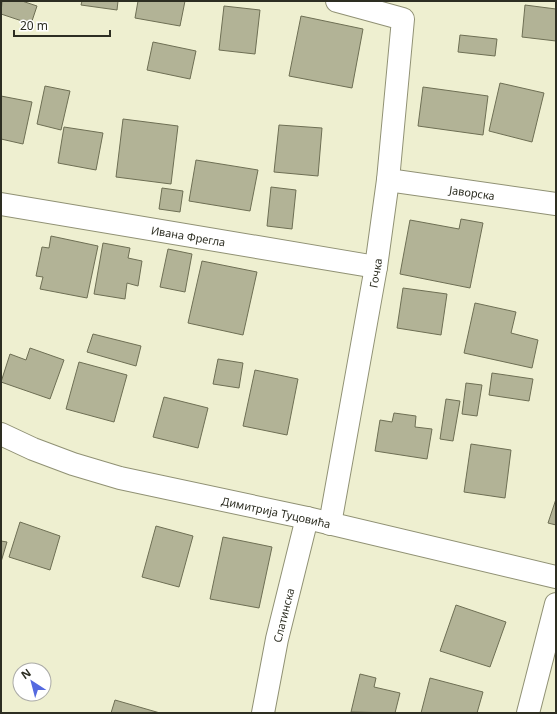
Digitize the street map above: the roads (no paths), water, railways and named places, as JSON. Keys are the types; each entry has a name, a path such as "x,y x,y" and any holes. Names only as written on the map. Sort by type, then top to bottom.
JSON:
{"street":[{"name":"Гочка","path":"330,524 376,267 388,180 403,19 337,1"},
{"name":"Јаворска","path":"388,180 556,204"},
{"name":"Ивана Фрегла","path":"1,204 376,267"},
{"name":"Димитрија Туцовића","path":"1,434 33,449 73,464 120,478 306,518 556,577"},
{"name":"Слатинска","path":"263,713 276,639 306,518"},
{"path":"528,713 556,604"}]}
